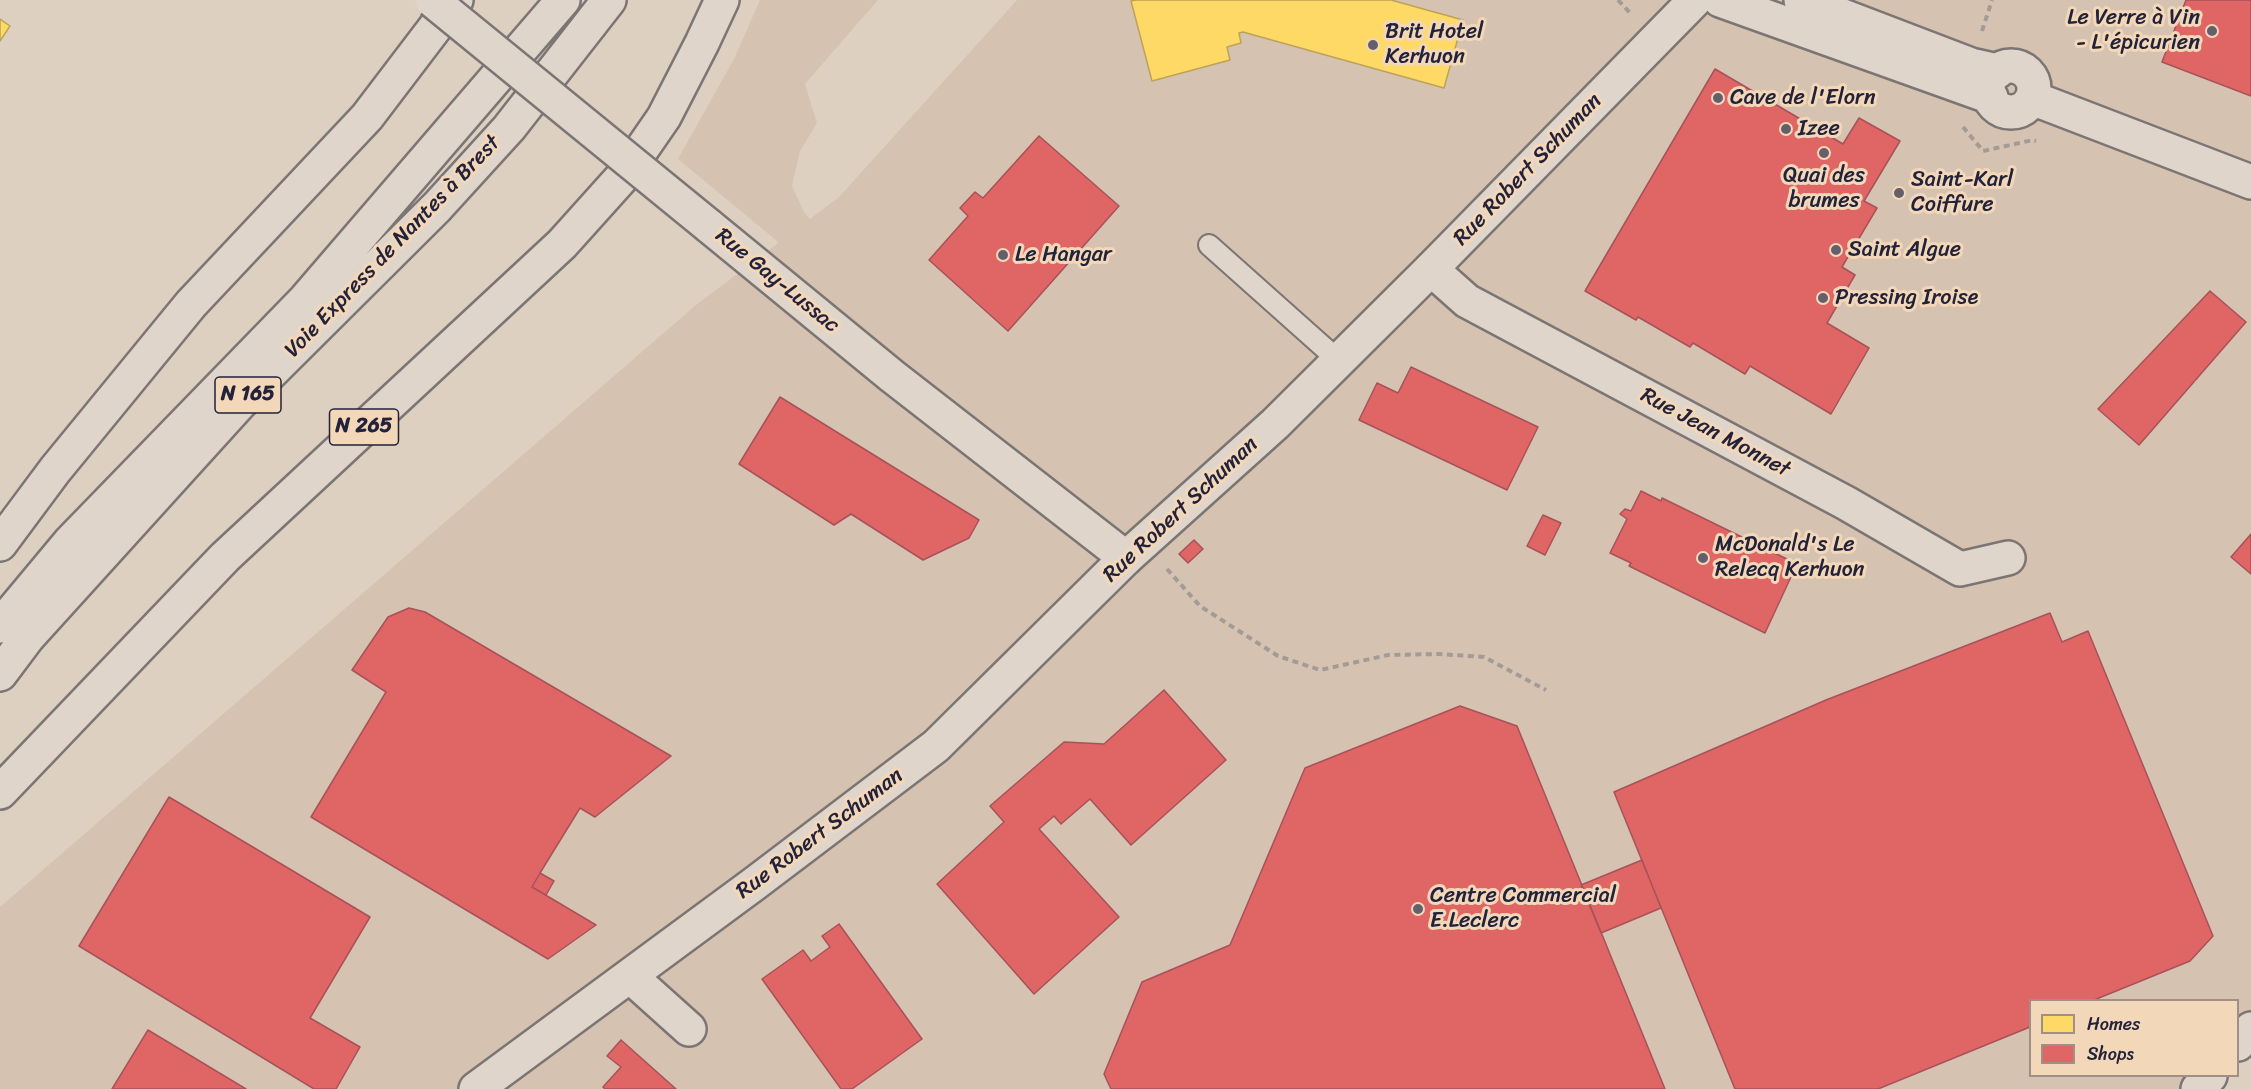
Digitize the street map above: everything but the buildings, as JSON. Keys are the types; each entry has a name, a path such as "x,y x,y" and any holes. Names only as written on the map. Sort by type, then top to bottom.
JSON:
{"main road":[{"name":"Rue Gay-Lussac","path":"432,0 892,376 1134,550"},
{"path":"0,544 55,470 191,304 367,117 456,0"},
{"name":"Voie Express de Nantes à Brest","path":"0,626 70,542 305,300 563,0"},
{"name":"Voie Express de Nantes à Brest","path":"0,674 27,638 240,403 437,207 509,128 609,0"},
{"name":"N 265","path":"0,792 225,557 562,244 624,175 664,117 722,0"},
{"name":"Rue Robert Schuman","path":"493,1085 630,976 936,746 1134,550 1275,424 1695,0"},
{"path":"1720,0 1994,84"},
{"path":"1801,0 1971,65 1994,84"},
{"path":"1994,84 2011,66 2025,70 2033,83 2032,98 2251,182"},
{"name":"Rue Jean Monnet","path":"1431,269 1467,301 1836,498 1960,569 2008,558"},
{"path":"630,976 689,1029"},
{"path":"2239,1043 2251,1029"},
{"path":"2198,1089 2209,1077"}],"lane":[{"path":"1209,245 1338,360"}],"path":[{"path":"1134,550 1200,606 1278,656 1320,670 1388,655 1439,654 1484,657 1546,690"}],"shaded area":[{"path":"760,0 878,0 805,84 817,123 800,151 792,186 804,212 855,273 883,313 881,327 678,159 734,59"},
{"path":"1017,0 2251,0 2251,1049 2239,1061 2239,999 2029,999 2029,1077 2221,1077 2208,1089 0,1089 0,907 696,305 839,197"}],"place":[{"name":"Le Verre à Vin - L'épicurien","path":"2212,31"},
{"name":"Brit Hotel Kerhuon","path":"1373,45"},
{"name":"Cave de l'Elorn","path":"1718,98"},
{"name":"Izee","path":"1786,129"},
{"name":"Quai des brumes","path":"1824,153"},
{"name":"Saint-Karl Coiffure","path":"1899,193"},
{"name":"Saint Algue","path":"1836,250"},
{"name":"Le Hangar","path":"1003,255"},
{"name":"Pressing Iroise","path":"1823,298"},
{"name":"McDonald's Le Relecq Kerhuon","path":"1703,558"},
{"name":"Centre Commercial E.Leclerc","path":"1418,909"}]}
